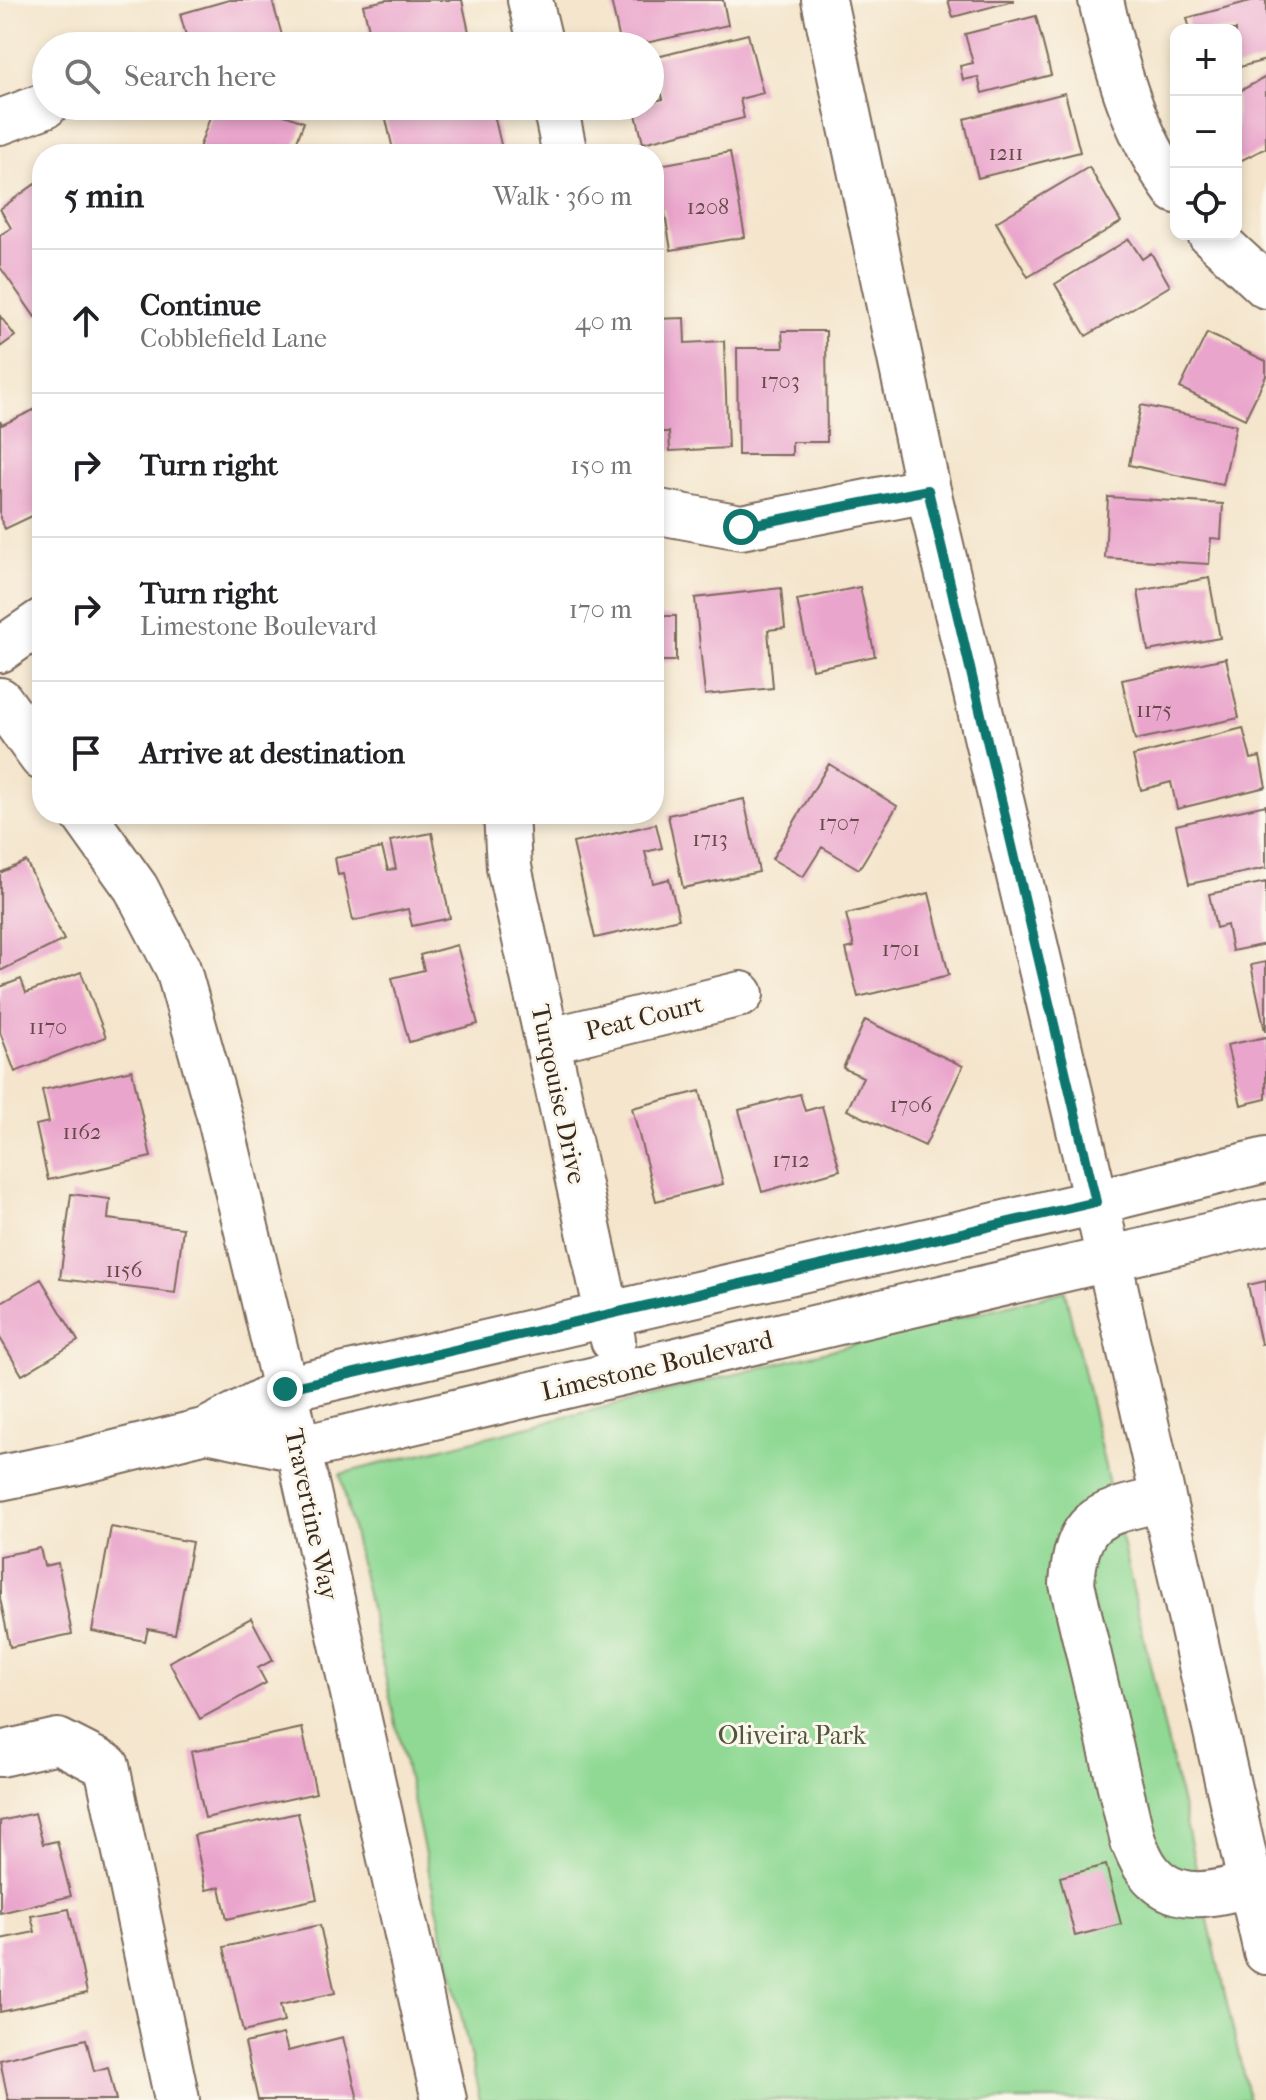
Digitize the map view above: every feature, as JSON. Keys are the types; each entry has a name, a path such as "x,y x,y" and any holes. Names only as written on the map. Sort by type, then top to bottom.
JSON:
{"street":[{"path":"530,0 538,32"},
{"path":"824,0 928,490 1096,1202 1266,1952"},
{"path":"1101,0 1112,51 1134,119 1170,183"},
{"path":"0,122 32,110"},
{"path":"558,120 563,144"},
{"path":"1216,240 1266,286"},
{"path":"664,513 741,527 928,490"},
{"path":"0,650 32,628"},
{"path":"0,700 32,744"},
{"name":"Travertine Way","path":"90,824 136,888 178,969 219,1115 285,1389 444,2100"},
{"name":"Turqouise Drive","path":"507,824 509,867 619,1373"},
{"name":"Peat Court","path":"547,1041 741,994"},
{"name":"Limestone Boulevard","path":"0,1478 207,1430 285,1389 1266,1160"},
{"name":"Limestone Boulevard","path":"207,1430 297,1449 1266,1222"},
{"path":"1162,1499 1103,1514 1084,1533 1074,1559 1072,1584 1133,1841 1147,1870 1169,1888 1192,1895 1213,1894 1251,1884"},
{"path":"0,1754 58,1741 107,1766 177,2100"}],"green space":[{"name":"Oliveira Park","path":"1065,1291 1249,2100 480,2100 340,1474"}],"building":[{"path":"229,0 272,0 281,32 185,32 180,14"},
{"path":"386,0 462,0 469,32 370,32 363,5"},
{"path":"611,0 723,0 728,25 664,39 664,32 618,32"},
{"path":"948,0 1013,0 1013,1 953,17"},
{"path":"1254,0 1266,0 1266,60 1242,66 1242,24 1188,24 1187,18"},
{"path":"1036,16 1051,75 982,93 978,77 963,80 960,66 973,63 965,34"},
{"path":"748,34 763,93 740,99 744,118 643,143 637,120 664,120 664,55"},
{"path":"1266,77 1266,148 1242,160 1242,96 1242,90"},
{"path":"1065,93 1080,152 978,178 964,119"},
{"path":"209,120 304,122 296,144 201,144"},
{"path":"386,120 495,120 501,144 392,144"},
{"path":"730,152 745,237 671,250 664,208 664,164"},
{"path":"1089,167 1121,222 1028,277 996,222"},
{"path":"32,186 32,313 0,267 0,235 11,228 0,209"},
{"path":"1129,239 1142,259 1151,253 1170,286 1086,336 1055,284"},
{"path":"0,316 15,336 0,347"},
{"path":"684,318 685,343 724,341 728,448 670,451 669,432 664,432 664,319"},
{"path":"782,331 826,331 827,442 792,442 792,455 738,455 737,348 783,348"},
{"path":"1207,333 1266,361 1266,376 1245,419 1180,388"},
{"path":"1141,405 1236,425 1223,485 1129,465"},
{"path":"32,411 32,516 5,529 0,518 0,421 2,425"},
{"path":"1108,497 1223,504 1221,539 1211,538 1209,564 1105,558"},
{"path":"1209,578 1220,638 1148,651 1138,591"},
{"path":"860,587 875,656 812,669 797,600"},
{"path":"781,588 785,628 768,630 773,688 705,695 695,598"},
{"path":"664,616 676,616 676,661 664,661"},
{"path":"1226,658 1239,718 1135,740 1122,680"},
{"path":"1243,728 1251,759 1260,757 1266,787 1177,809 1171,782 1141,790 1133,756"},
{"path":"829,764 897,806 859,869 822,847 803,877 772,859"},
{"path":"744,799 759,872 683,888 668,815"},
{"path":"1266,805 1266,868 1189,884 1176,825"},
{"path":"656,824 662,848 645,852 653,883 669,879 679,919 595,938 573,843"},
{"path":"432,833 450,918 412,926 408,909 353,921 343,874 338,875 335,858 382,848 388,870 396,869 390,841"},
{"path":"26,861 64,940 0,971 0,873"},
{"path":"1266,882 1266,944 1232,951 1227,925 1216,928 1209,894"},
{"path":"929,893 949,975 858,997 846,949 854,947 846,914"},
{"path":"457,945 478,1024 409,1042 392,978 424,970 420,955"},
{"path":"1266,962 1266,1031 1265,1031 1251,965"},
{"path":"81,972 106,1037 15,1072 0,1032 0,987 21,979 26,993"},
{"path":"865,1020 963,1066 925,1146 847,1110 863,1077 843,1068"},
{"path":"1266,1037 1266,1099 1241,1105 1227,1045"},
{"path":"132,1070 151,1157 48,1180 36,1125 49,1122 42,1090"},
{"path":"700,1091 723,1184 656,1201 632,1108"},
{"path":"800,1094 805,1111 822,1106 840,1170 762,1192 739,1110"},
{"path":"71,1194 110,1199 108,1219 183,1228 175,1293 60,1279"},
{"path":"41,1279 78,1341 22,1375 0,1338 0,1303"},
{"path":"1266,1281 1266,1343 1261,1344 1248,1285"},
{"path":"111,1527 192,1542 175,1634 148,1629 145,1641 92,1631"},
{"path":"40,1548 44,1566 58,1563 72,1634 10,1647 0,1598 0,1556"},
{"path":"251,1618 273,1660 258,1668 266,1683 200,1719 169,1662"},
{"path":"302,1728 316,1793 205,1818 191,1752"},
{"path":"35,1813 43,1844 57,1841 71,1896 0,1913 0,1821"},
{"path":"298,1813 317,1899 227,1919 220,1887 206,1890 194,1835"},
{"path":"1106,1865 1121,1924 1075,1936 1060,1877"},
{"path":"69,1909 87,1993 0,2012 0,1939 35,1932 31,1916"},
{"path":"320,1925 335,1993 280,2005 284,2022 243,2032 224,1947"},
{"path":"283,2034 288,2051 343,2037 358,2100 258,2100 245,2043"},
{"path":"86,2039 94,2071 108,2067 116,2100 8,2100 0,2060"}],"route":[{"path":"285,1389 1096,1202 928,490 741,527"}]}
